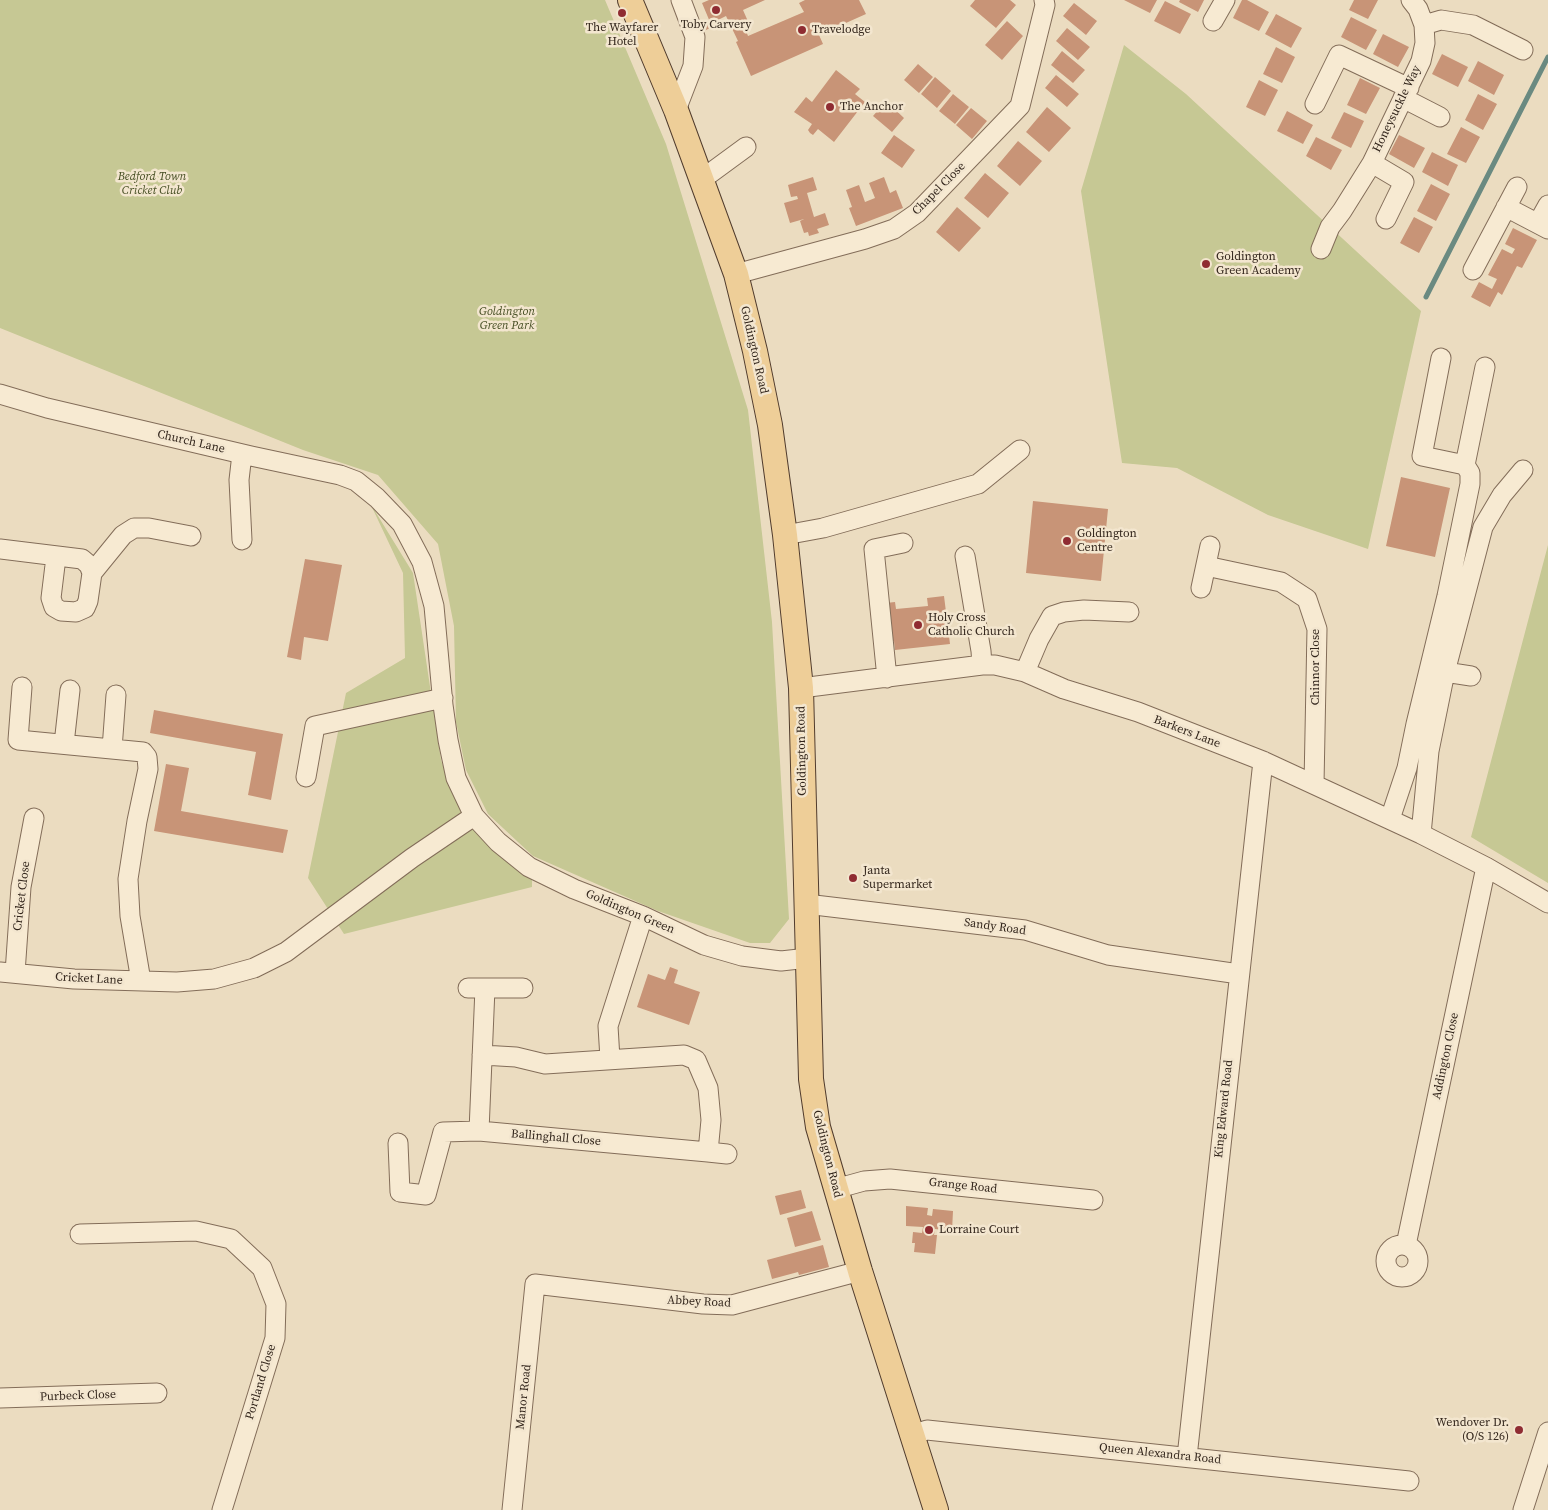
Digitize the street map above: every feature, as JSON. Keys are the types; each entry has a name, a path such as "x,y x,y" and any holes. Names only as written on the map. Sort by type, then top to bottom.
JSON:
{"main road":[{"name":"Goldington Road","path":"630,0 676,110 736,274 755,351 770,425 785,534 801,688 811,1079 818,1127 860,1272 936,1510"}],"street":[{"path":"676,110 694,66 695,37 681,0"},
{"name":"Chapel Close","path":"736,274 872,237 894,229 917,213 1020,106 1045,5 1044,0"},
{"path":"1213,21 1225,0"},
{"name":"Honeysuckle Way","path":"1322,249 1330,227 1372,163 1421,61 1424,26 1418,9 1411,0"},
{"path":"1424,26 1441,20 1473,25 1522,50"},
{"path":"1315,104 1339,55 1406,93 1440,118"},
{"path":"701,180 746,147"},
{"path":"1372,163 1404,182 1386,219"},
{"path":"1473,270 1517,187"},
{"path":"1506,207 1543,226 1548,205"},
{"path":"1441,358 1422,456 1465,465"},
{"path":"1390,820 1407,768 1449,587 1470,484 1470,473 1465,465 1486,367"},
{"name":"Church Lane","path":"0,394 47,408 340,475 356,481 377,498"},
{"path":"785,534 823,528 978,484 1020,450"},
{"path":"242,454 239,480 242,540"},
{"path":"1421,834 1429,751 1445,672 1483,527 1502,495 1523,470"},
{"name":"Goldington Green","path":"377,498 402,524 422,562 434,606 448,740 456,778 474,816 498,842 528,867 574,889 643,916 704,945 742,956 781,961 808,958"},
{"path":"92,573 122,535 134,528 149,528 191,536"},
{"path":"887,678 874,549 904,543"},
{"path":"1201,588 1210,546"},
{"path":"0,549 82,559 89,565 92,573 88,601 85,608 76,612 62,611 54,607 51,598 56,557"},
{"path":"966,556 982,665"},
{"name":"Chinnor Close","path":"1206,566 1281,582 1307,599 1318,630 1314,784"},
{"path":"1025,672 1039,639 1052,616 1064,612 1084,610 1130,612"},
{"name":"Barkers Lane","path":"801,688 982,665 995,665 1025,672 1064,689 1138,712 1264,761 1421,834 1486,867 1548,903"},
{"path":"1445,672 1471,676"},
{"path":"22,687 18,740 143,752 147,757 148,769 128,878 130,916 141,981"},
{"path":"64,744 70,690"},
{"path":"112,749 116,695"},
{"path":"306,777 315,726 443,698"},
{"name":"King Edward Road","path":"1186,1457 1264,761"},
{"name":"Cricket Lane","path":"7,972 74,979 178,982 214,979 254,968 286,952 412,858 474,816"},
{"name":"Cricket Close","path":"7,972 34,818"},
{"name":"Addington Close","path":"1406,1245 1486,867"},
{"name":"Sandy Road","path":"806,904 1024,930 1108,955 1239,974"},
{"path":"610,1059 608,1026 643,916"},
{"path":"479,1131 482,1055 476,988 523,988"},
{"path":"482,1055 516,1058 545,1064 684,1055 696,1060 708,1088 711,1120 708,1152"},
{"name":"Ballinghall Close","path":"398,1144 400,1192 426,1194 443,1132 479,1131 727,1154"},
{"name":"Grange Road","path":"835,1190 864,1180 890,1178 1093,1200"},
{"name":"Portland Close","path":"80,1234 196,1231 231,1239 262,1268 276,1304 275,1338 222,1510"},
{"name":"Abbey Road","path":"535,1284 703,1304 732,1305 860,1272"},
{"name":"Manor Road","path":"512,1510 535,1284"},
{"name":"Purbeck Close","path":"0,1398 157,1393"},
{"name":"Queen Alexandra Road","path":"911,1434 927,1430 1409,1481"},
{"path":"1523,1510 1548,1432"}],"green space":[{"name":"Goldington Green Park","path":"0,0 605,0 666,144 748,410 772,622 789,919 770,943 750,943 658,911 533,856 488,814 466,770 456,722 454,626 438,544 378,475 303,450 0,328"},
{"name":"Goldington Green Academy","path":"1124,45 1186,94 1421,311 1368,549 1268,515 1177,468 1122,463 1081,191"},
{"path":"370,503 413,573 441,760 453,795 479,836 503,859 532,877 532,887 344,934 308,878 346,693 405,658 403,573"},
{"path":"1548,545 1548,883 1471,837"}],"building":[{"path":"709,0 765,0 743,10 750,26 745,28 748,36 804,12 799,3 805,0 859,0 866,14 819,35 823,44 751,76 726,16 718,20 720,23 704,31 702,26 710,22 702,3"},
{"path":"975,0 1010,0 1016,5 996,28 970,6"},
{"path":"1124,0 1157,0 1150,13"},
{"path":"1180,0 1204,0 1198,12 1179,2"},
{"path":"1242,0 1247,0 1269,12 1259,31 1233,18"},
{"path":"1354,0 1378,0 1368,19 1349,10"},
{"path":"1165,1 1191,14 1180,34 1154,21"},
{"path":"1074,3 1097,21 1086,35 1063,16"},
{"path":"1276,14 1302,28 1291,48 1265,34"},
{"path":"1351,17 1377,30 1366,50 1341,37"},
{"path":"1007,21 1023,36 1002,60 985,45"},
{"path":"1067,28 1090,47 1078,60 1056,41"},
{"path":"1383,34 1409,47 1398,67 1373,54"},
{"path":"1276,47 1295,57 1282,83 1263,74"},
{"path":"1062,51 1085,70 1073,83 1051,65"},
{"path":"1442,54 1468,67 1458,87 1432,74"},
{"path":"1478,61 1504,75 1494,95 1468,81"},
{"path":"918,64 933,77 919,93 904,80"},
{"name":"The Anchor","path":"836,70 860,89 855,94 865,102 834,142 818,129 813,135 810,133 808,130 812,124 794,112 806,97 812,102"},
{"path":"1056,75 1079,94 1067,107 1045,88"},
{"path":"935,77 951,91 937,108 921,94"},
{"path":"1360,78 1380,88 1366,114 1347,105"},
{"path":"1259,80 1278,90 1265,116 1246,107"},
{"path":"953,94 969,107 955,124 939,111"},
{"path":"1478,94 1497,104 1483,130 1465,120"},
{"path":"886,101 904,118 892,132 873,116"},
{"path":"1047,107 1071,128 1049,152 1026,132"},
{"path":"971,108 987,121 972,139 956,125"},
{"path":"1287,111 1313,125 1303,144 1277,131"},
{"path":"1344,112 1364,121 1351,148 1331,138"},
{"path":"1461,127 1480,137 1466,163 1447,154"},
{"path":"894,135 915,150 902,168 881,153"},
{"path":"1399,135 1425,148 1414,168 1389,154"},
{"path":"1316,137 1342,150 1331,170 1306,156"},
{"path":"1018,141 1042,161 1020,186 997,166"},
{"path":"1432,152 1458,165 1448,186 1422,172"},
{"path":"985,173 1009,193 988,218 964,198"},
{"path":"813,177 817,190 807,193 814,217 825,213 829,225 817,229 819,233 809,236 808,232 804,233 800,221 804,219 790,223 784,203 798,199 797,196 791,197 788,185"},
{"path":"884,177 890,193 896,190 903,208 856,226 849,208 852,207 846,190 859,185 865,202 875,198 869,183"},
{"path":"1431,184 1450,194 1436,221 1417,211"},
{"path":"957,207 981,228 959,252 936,232"},
{"path":"1414,217 1433,227 1419,253 1400,243"},
{"path":"1513,228 1537,240 1522,268 1517,266 1502,295 1498,292 1490,307 1471,297 1479,282 1492,289 1497,279 1488,275 1502,249 1512,254 1515,249 1505,244"},
{"path":"1401,477 1450,488 1435,557 1386,546"},
{"name":"Goldington Centre","path":"1033,501 1108,509 1101,581 1026,573"},
{"path":"305,559 342,565 328,641 304,637 301,660 287,657"},
{"name":"Holy Cross Catholic Church","path":"944,596 950,644 895,650 894,641 890,642 886,603 895,602 896,609 928,606 927,598"},
{"path":"154,710 283,734 271,800 248,795 256,752 150,733"},
{"path":"166,764 189,768 181,811 288,830 283,853 154,831"},
{"path":"670,967 678,970 674,983 700,992 689,1025 637,1007 648,974 665,980"},
{"path":"801,1190 806,1208 780,1215 775,1196"},
{"name":"Lorraine Court","path":"906,1206 928,1208 927,1215 932,1216 933,1209 953,1211 952,1231 935,1229 934,1235 937,1235 935,1254 914,1252 915,1243 912,1243 913,1232 922,1233 923,1227 906,1226"},
{"path":"812,1211 821,1240 795,1247 787,1218"},
{"path":"823,1245 829,1267 799,1275 798,1272 772,1279 767,1260"}],"waterway":[{"path":"1426,297 1548,57"}],"place":[{"name":"Toby Carvery","path":"716,10"},
{"name":"The Wayfarer Hotel","path":"622,13"},
{"name":"Travelodge","path":"802,30"},
{"name":"The Anchor","path":"830,107"},
{"name":"Goldington Green Academy","path":"1206,264"},
{"name":"Goldington Centre","path":"1067,541"},
{"name":"Holy Cross Catholic Church","path":"918,625"},
{"name":"Janta Supermarket","path":"853,878"},
{"name":"Lorraine Court","path":"929,1230"},
{"name":"Wendover Dr. (O/S 126)","path":"1519,1430"}],"park label":[{"name":"Bedford Town Cricket Club","path":"152,184"}]}
